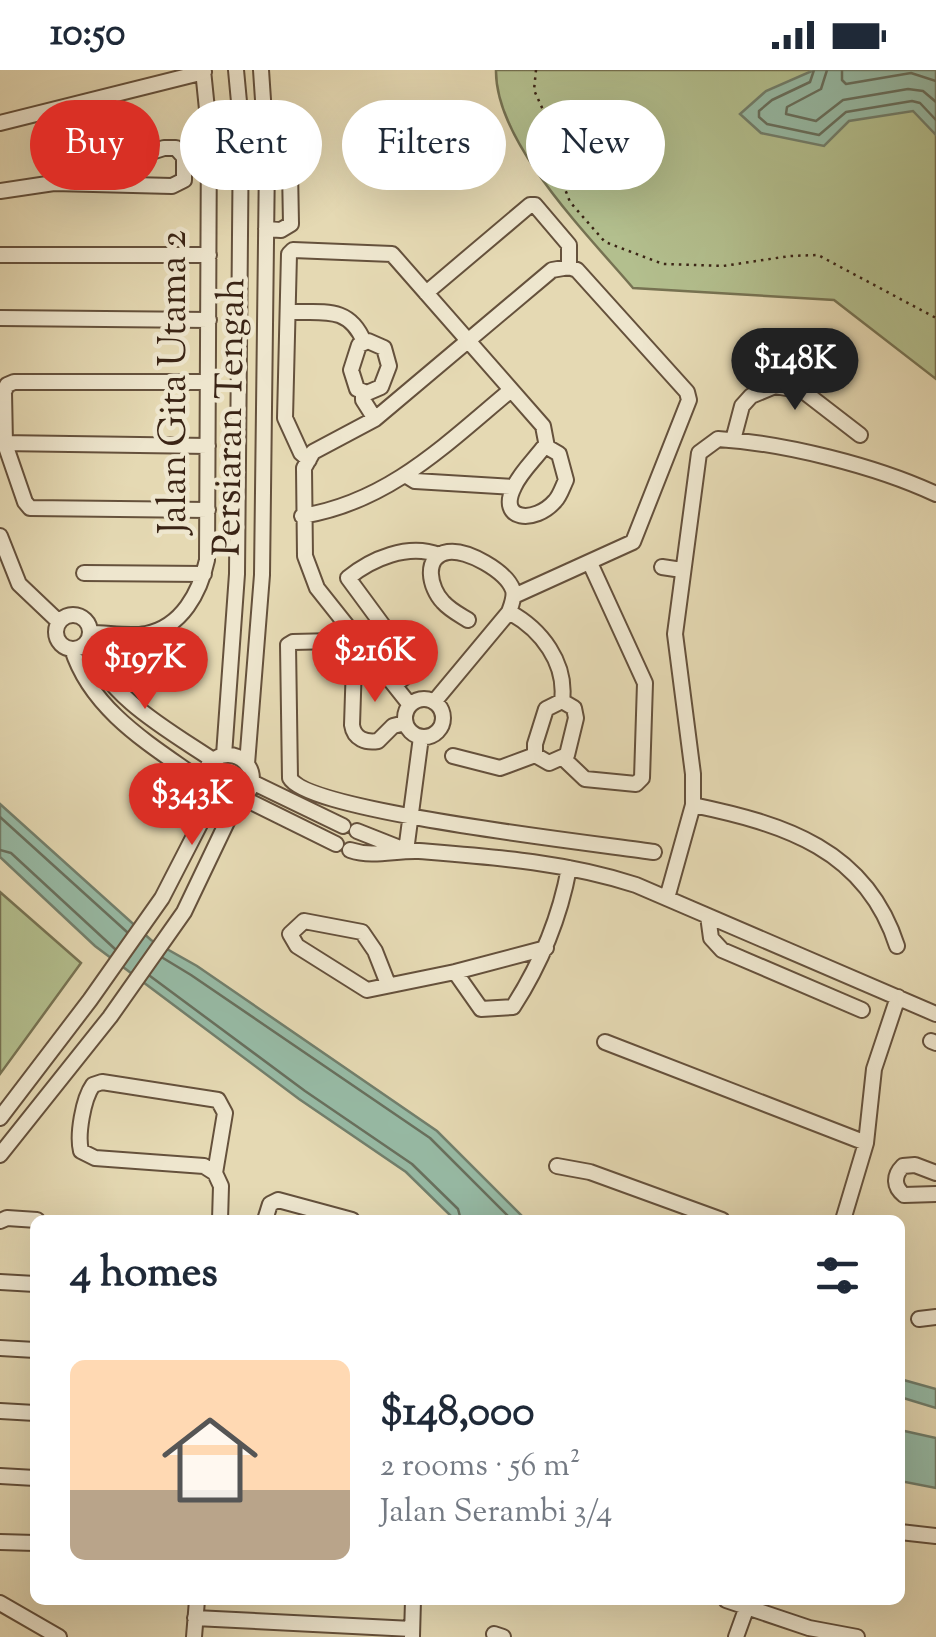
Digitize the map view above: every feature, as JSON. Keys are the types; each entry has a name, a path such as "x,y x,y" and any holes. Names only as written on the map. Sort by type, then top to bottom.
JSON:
{"street":[{"name":"Persiaran Tengah","path":"218,757 237,574 241,123 236,70"},
{"name":"Persiaran Tengah","path":"261,70 263,100"},
{"path":"0,122 203,71"},
{"name":"Jalan Gita Utama 2","path":"203,71 209,129 208,510 204,574"},
{"path":"164,148 176,148 184,157 184,180 172,186 54,183 164,148"},
{"path":"0,191 30,187"},
{"name":"Persiaran Tengah","path":"247,764 262,575 267,190"},
{"path":"266,229 281,230 290,224 290,190"},
{"path":"426,293 535,204 569,245 569,266"},
{"path":"308,460 286,422 289,254 293,250 392,254 511,390 542,426 548,447 559,454 567,473 555,502 532,518 524,518 511,505 514,488 543,448 548,447"},
{"path":"0,255 209,255"},
{"path":"405,723 410,705 317,588 305,556 302,480 308,460 313,452 375,419 552,270 569,266 687,392 690,400 635,540 514,596"},
{"path":"288,312 340,314 354,322 364,342"},
{"path":"0,318 209,320"},
{"path":"364,342 380,344 389,366 381,387 364,392"},
{"path":"364,342 355,352 351,370 353,384 364,392"},
{"path":"208,382 10,383 4,392 3,444 30,508 208,510"},
{"path":"733,440 742,406 751,396 775,386 804,391 860,435"},
{"path":"302,516 335,511 407,476 511,390"},
{"path":"364,392 364,402 375,419"},
{"path":"666,898 693,805 693,774 676,634 699,452 718,439 807,452 936,494"},
{"path":"3,444 208,446"},
{"path":"407,476 415,481 514,488"},
{"path":"0,536 19,584 60,622"},
{"path":"396,684 415,669 348,578 399,551 439,555 456,552 499,572 513,589 509,612 434,702"},
{"path":"439,555 432,562 431,580 445,605 468,620"},
{"path":"564,759 585,779 636,784 642,778 645,682 590,563"},
{"path":"662,568 682,570"},
{"path":"84,573 204,574 198,592 164,628 144,634 83,642 62,646 56,637 60,622 68,616 79,616 88,622 83,642 84,680 133,732 203,782 213,798 225,803 240,800 343,847 379,855 406,850 508,858 619,880 936,1014"},
{"path":"509,612 524,620 555,656 564,682 562,700"},
{"path":"352,631 335,641 288,645 290,780 310,792 410,818 654,852"},
{"path":"83,642 108,681 146,715 218,757 237,756 247,764 252,782 350,829 406,850"},
{"path":"354,663 352,726 357,737 366,742 378,741 393,726 405,723"},
{"path":"405,723 421,737 435,734 442,724 442,712 434,702 422,700 410,705"},
{"path":"535,755 534,744 546,709 562,700 570,703 576,714 564,759"},
{"path":"406,850 421,737"},
{"path":"535,755 548,763 564,759"},
{"path":"453,756 500,768 535,755"},
{"path":"203,782 205,770 218,757"},
{"path":"0,1155 110,1017 184,912 252,782"},
{"path":"0,1118 162,898 213,798"},
{"path":"693,805 739,814 794,834 838,857 879,904 898,946"},
{"path":"455,972 481,1009 507,1010 516,1002 546,948 570,868"},
{"path":"708,916 712,938 722,950 862,1010"},
{"path":"388,984 368,936 362,932 304,921 290,934 297,946 367,990 546,948"},
{"path":"814,989 823,966"},
{"path":"844,1215 866,1143 869,1089 879,1048 898,997"},
{"path":"605,1042 866,1143"},
{"path":"215,1173 225,1113 222,1103 214,1098 97,1082 88,1092 79,1140 81,1152 94,1158 204,1166 215,1173 221,1186 220,1215"},
{"path":"936,1172 910,1165 903,1166 896,1177 896,1186 904,1195 936,1194"},
{"path":"557,1166 590,1172 708,1215"},
{"path":"267,1215 270,1204 278,1200 334,1215"},
{"path":"0,1221 30,1219"},
{"path":"0,1282 30,1284"},
{"path":"919,1320 936,1317"},
{"path":"0,1348 30,1350"},
{"path":"0,1411 30,1413"},
{"path":"0,1476 30,1478"},
{"path":"905,1533 936,1536"},
{"path":"1,1544 30,1543"},
{"path":"0,1603 59,1637"},
{"path":"194,1637 197,1605"},
{"path":"196,1618 412,1633 413,1605"},
{"path":"736,1637 748,1605"},
{"path":"750,1605 808,1628 857,1637"}],"path":[{"path":"536,70 534,90 552,132 556,166 570,202 605,242 663,264 723,266 818,255 936,318"}],"shaded area":[{"path":"496,70 936,70 936,379 834,300 633,288 550,190 665,190 665,100 526,100 526,154 506,114 506,100 500,98"},
{"path":"0,892 81,963 0,1074"}],"water":[{"path":"814,70 936,70 936,135 913,111 849,121 824,146 761,133 740,114 766,91"},
{"path":"0,804 151,940 197,966 437,1131 521,1215 450,1215 406,1172 299,1099 95,946 0,857"},
{"path":"905,1380 936,1389 936,1408 905,1399"},
{"path":"905,1431 936,1438 936,1488 905,1482"}]}
